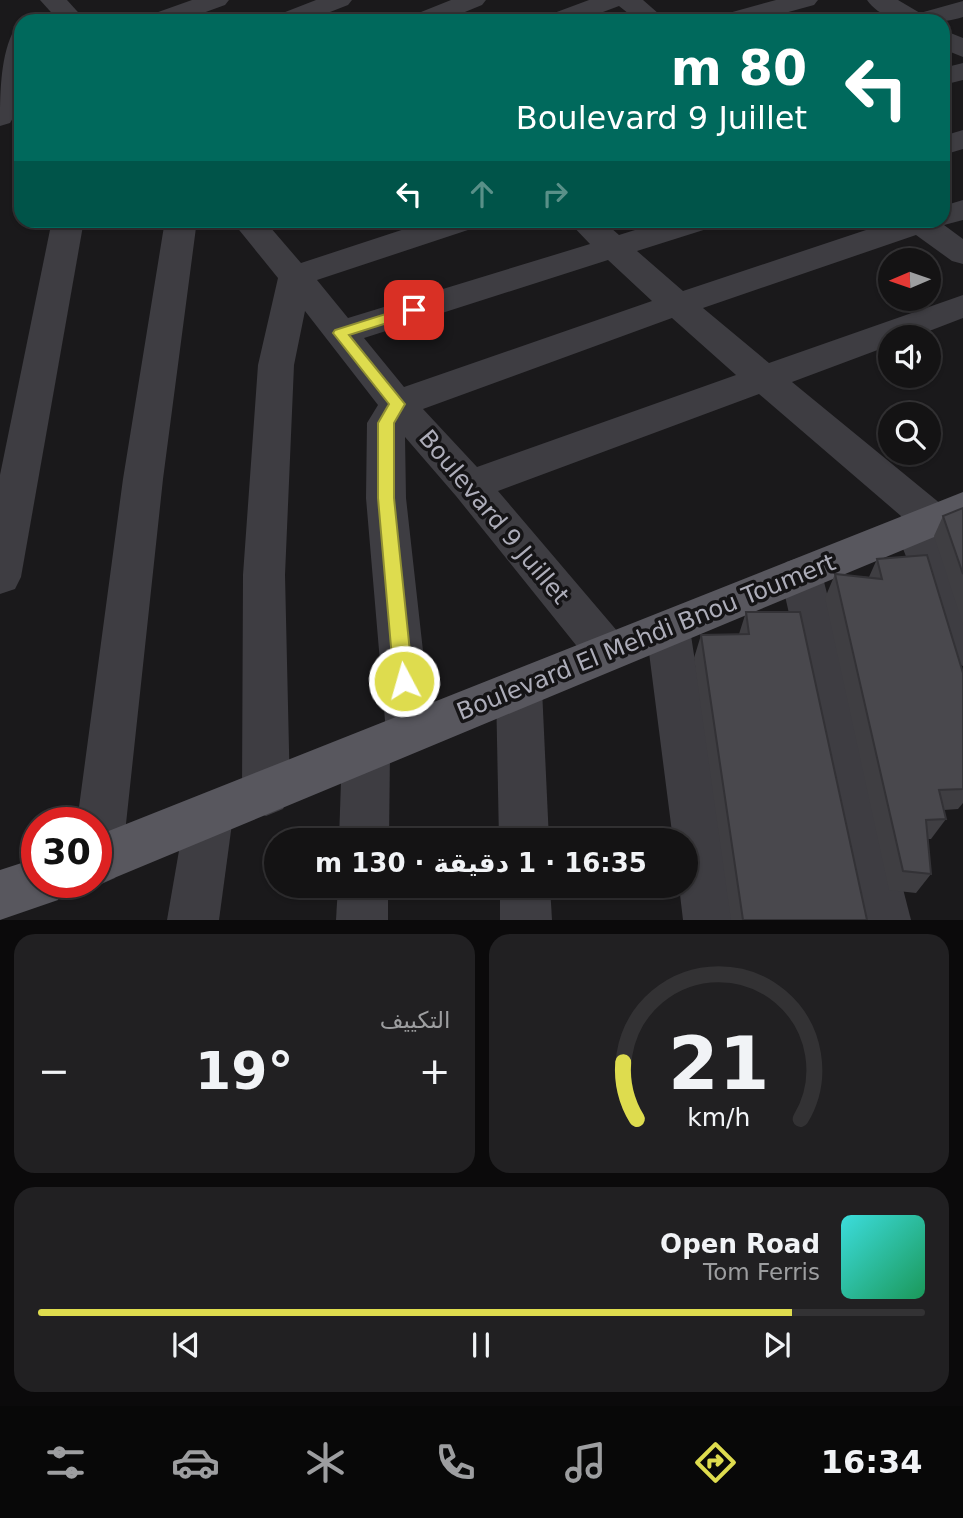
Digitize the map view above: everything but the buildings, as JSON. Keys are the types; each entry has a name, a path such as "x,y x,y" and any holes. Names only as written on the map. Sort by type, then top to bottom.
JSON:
{"main road":[{"name":"Boulevard El Mehdi Bnou Toumert","path":"112,855 937,519"},
{"path":"0,896 21,889"}],"street":[{"path":"176,14 216,0"},
{"path":"438,14 473,0"},
{"path":"574,14 612,0"},
{"path":"627,0 645,14"},
{"path":"753,14 805,0"},
{"path":"880,0 903,14"},
{"path":"308,14 331,7"},
{"path":"946,14 963,9"},
{"path":"0,117 14,85"},
{"path":"0,577 66,228"},
{"path":"104,807 143,479 180,228"},
{"name":"Boulevard 9 Juillet","path":"253,228 295,276 397,404 470,485 608,652"},
{"path":"266,793 264,575 275,365 295,276 442,228"},
{"path":"591,228 762,377 937,519 963,647"},
{"path":"340,333 677,228"},
{"path":"409,732 386,498 386,423 397,404 678,304 903,228"},
{"path":"935,228 963,254"},
{"path":"470,485 963,306"},
{"path":"801,574 885,919"},
{"path":"668,629 709,919"},
{"path":"519,689 524,828"},
{"path":"364,828 366,752"},
{"path":"193,919 209,816"},
{"path":"362,919 363,898"},
{"path":"525,898 526,919"}],"route":[{"path":"404,681 386,498 386,423 397,404 340,333 414,310"}]}
